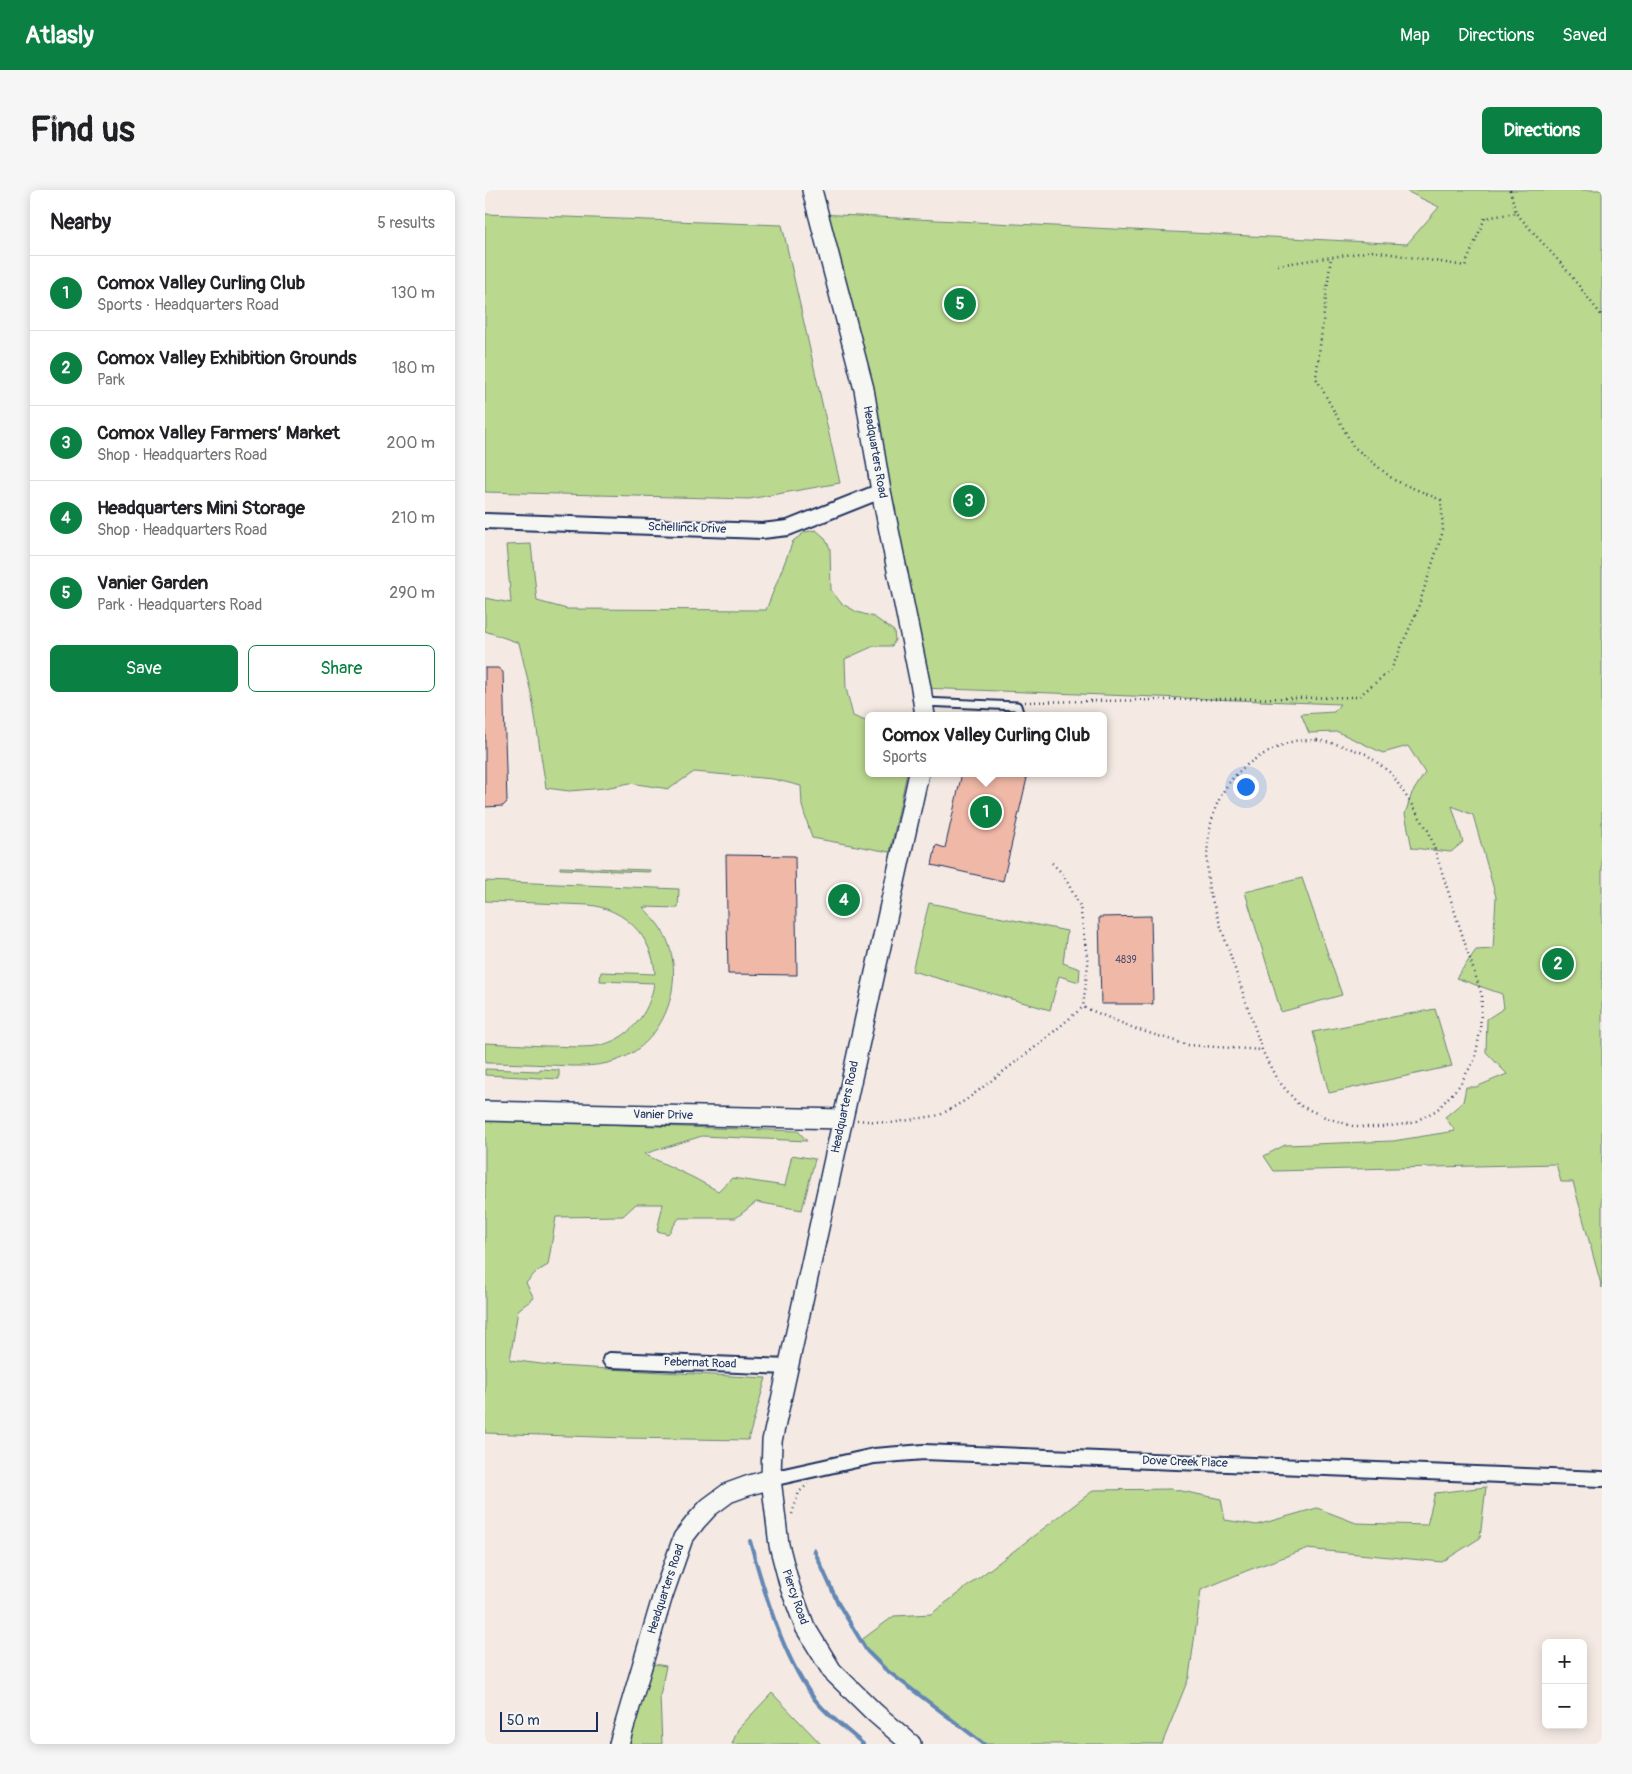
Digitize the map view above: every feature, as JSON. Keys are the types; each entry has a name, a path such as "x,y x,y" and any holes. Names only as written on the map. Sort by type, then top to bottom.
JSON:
{"main road":[{"name":"Headquarters Road","path":"812,190 864,389 881,491 924,709"},
{"name":"Headquarters Road","path":"772,1441 790,1367 842,1119 918,777"},
{"name":"Vanier Drive","path":"485,1111 842,1119"},
{"name":"Piercy Road","path":"772,1441 771,1479 779,1545 790,1587 805,1627 832,1671 875,1713 911,1744"},
{"name":"Headquarters Road","path":"619,1744 663,1595 683,1538 709,1507 728,1493 771,1479"}],"street":[{"name":"Schellinck Drive","path":"485,521 762,531 789,528 881,491"},
{"name":"Pebernat Road","path":"610,1360 790,1367"},
{"name":"Dove Creek Place","path":"771,1479 874,1456 924,1452 1602,1479"}],"lane":[{"path":"924,709 1017,706 1019,712"}],"path":[{"path":"1510,190 1516,213 1565,268 1602,316"},
{"path":"1278,265 1373,252 1465,266 1485,218 1516,213"},
{"path":"1023,702 1358,697 1391,670 1417,611 1443,531 1441,500 1394,480 1353,446 1316,378 1331,257"},
{"path":"1317,740 1366,754 1392,774 1429,832 1481,996 1480,1031 1475,1059 1459,1086 1437,1110 1412,1123 1383,1127 1356,1127 1327,1118 1299,1105 1276,1078 1262,1050 1209,891 1206,867 1207,841 1212,814 1221,796 1236,774 1258,758 1291,742 1317,740"},
{"path":"842,1119 891,1123 940,1115 966,1100 1083,1007 1088,964 1081,906 1063,874 1053,863"},
{"path":"1083,1007 1136,1029 1188,1045 1262,1050"},
{"path":"792,1514 799,1492 813,1480 820,1468"}],"green space":[{"path":"1404,190 1602,190 1602,1288 1573,1182 1561,1182 1556,1164 1274,1171 1264,1156 1285,1145 1393,1141 1455,1131 1445,1117 1463,1102 1466,1087 1476,1087 1507,1074 1486,1052 1487,1019 1504,1008 1502,994 1456,978 1476,950 1493,949 1496,897 1473,815 1452,806 1463,842 1451,852 1412,848 1405,814 1412,793 1425,773 1408,746 1383,753 1338,732 1309,733 1301,714 1334,712 1340,704 921,688 819,214 1407,244 1439,207"},
{"path":"485,214 782,225 840,483 749,499 485,492"},
{"path":"816,530 824,537 830,548 831,590 841,603 857,612 874,617 894,631 895,640 892,646 874,646 845,659 846,688 853,716 865,721 865,777 906,777 890,852 812,838 802,806 801,786 773,779 694,772 669,789 630,783 605,788 569,791 546,788 532,697 519,643 485,631 485,598 511,603 506,545 531,544 537,601 567,609 766,610 793,541 805,532"},
{"path":"560,867 650,870 650,872 560,869"},
{"path":"1302,878 1342,995 1281,1012 1245,892"},
{"path":"485,881 679,889 678,908 643,907 664,934 673,962 671,998 656,1030 645,1043 631,1054 615,1061 591,1066 485,1063 485,1043 584,1047 608,1043 618,1038 627,1032 642,1015 648,1005 654,983 600,981 601,972 655,974 649,948 643,937 635,927 614,912 589,905 485,901"},
{"path":"929,903 1067,931 1063,963 1080,969 1079,982 1059,976 1050,1010 912,971"},
{"path":"1435,1009 1452,1066 1329,1093 1313,1032"},
{"path":"485,1069 559,1070 559,1079 485,1075"},
{"path":"485,1120 798,1131 807,1141 702,1136 644,1154 718,1191 732,1178 785,1186 792,1155 815,1159 802,1210 756,1202 736,1218 679,1218 668,1234 657,1231 663,1204 636,1204 623,1216 556,1217 548,1265 536,1272 526,1283 534,1298 518,1310 510,1360 557,1366 766,1378 748,1440 485,1433"},
{"path":"1486,1487 1480,1538 1442,1562 1306,1549 1201,1590 1189,1677 1162,1744 984,1744 885,1669 860,1641 894,1616 931,1614 1094,1490 1172,1489 1221,1499 1225,1520 1257,1525 1317,1508 1356,1523 1427,1525 1435,1493"},
{"path":"654,1664 666,1666 660,1696 662,1744 623,1744"},
{"path":"772,1693 821,1744 732,1744 738,1729"}],"building":[{"path":"485,668 498,668 503,672 507,802 503,806 485,807"},
{"path":"961,777 1027,778 1003,881 932,865 936,845 945,848"},
{"path":"726,855 795,856 797,975 728,974"},
{"path":"1151,916 1153,1004 1101,1004 1099,917"}],"waterway":[{"path":"750,1541 775,1622 802,1680 813,1697 824,1709 863,1744"},
{"path":"814,1550 838,1603 867,1651 885,1669 984,1744"}],"place":[{"name":"Vanier Garden","path":"960,304"},
{"name":"Comox Valley Farmers’ Market","path":"969,501"},
{"name":"Comox Valley Curling Club","path":"986,812"},
{"name":"Headquarters Mini Storage","path":"844,900"},
{"name":"Comox Valley Exhibition Grounds","path":"1558,964"}]}
